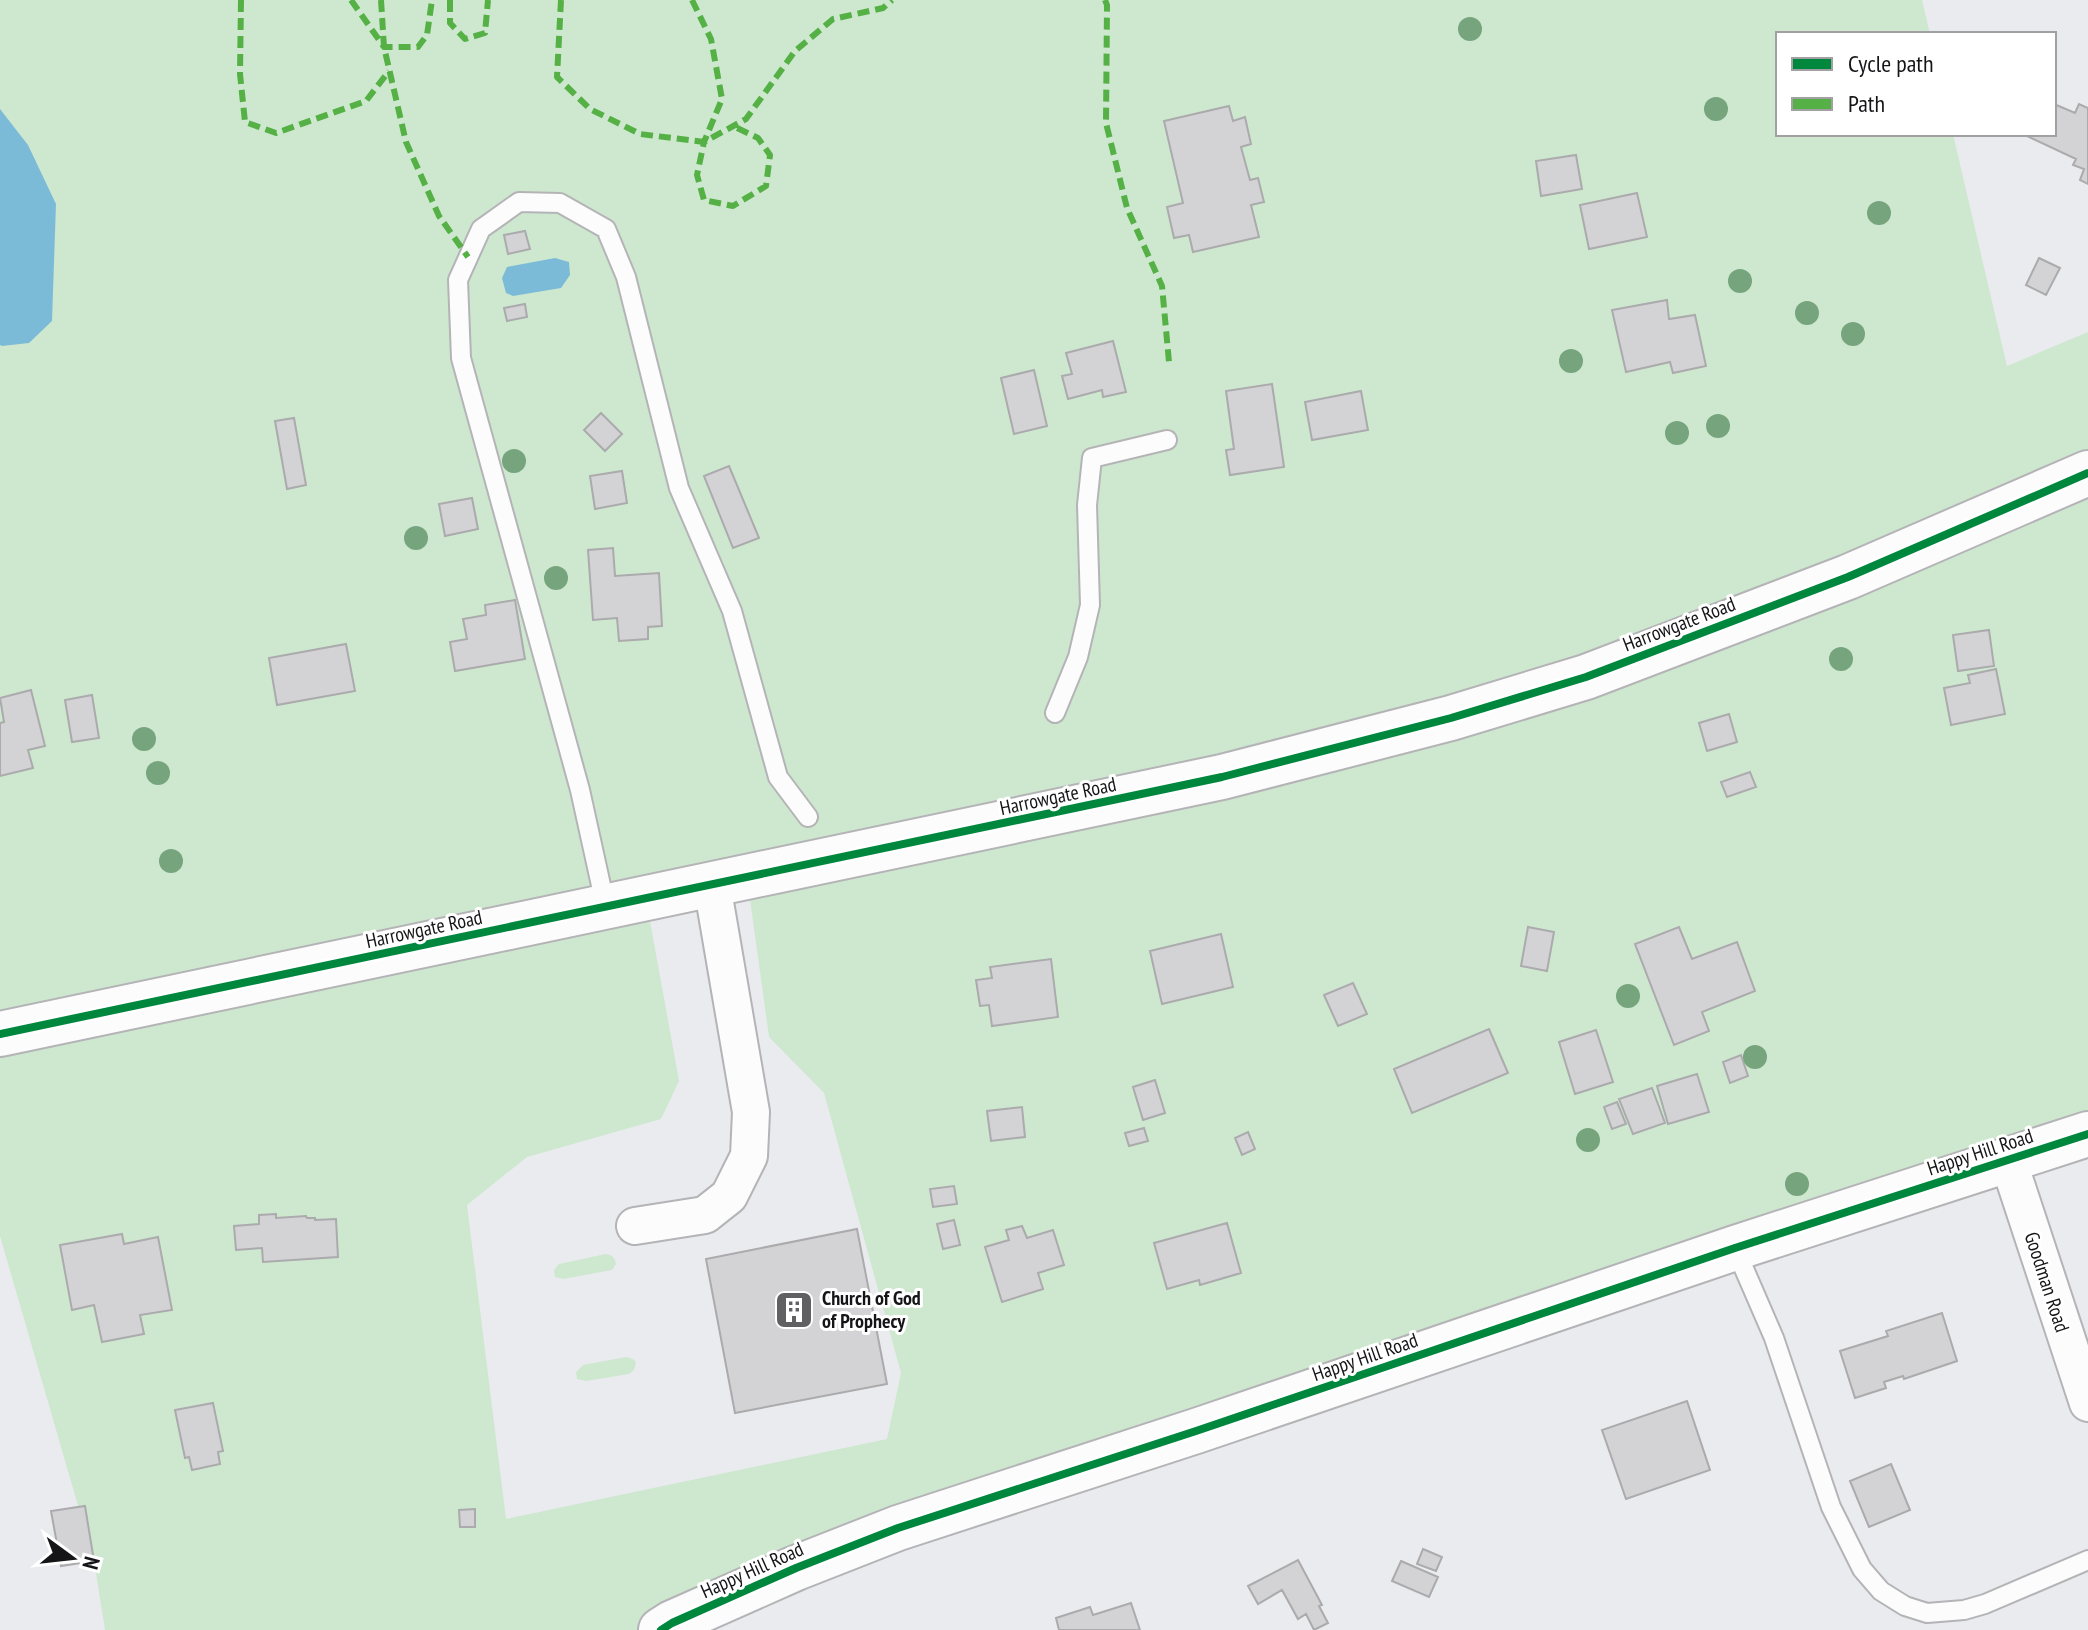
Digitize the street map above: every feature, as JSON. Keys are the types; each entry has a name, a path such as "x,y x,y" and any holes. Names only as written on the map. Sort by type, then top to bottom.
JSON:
{"main road":[{"name":"Harrowgate Road","path":"0,1034 1222,777 1451,718 1586,677 1848,577 2088,473"},
{"name":"Happy Hill Road","path":"661,1630 796,1568 898,1528 1196,1431 1735,1248 2088,1134"}],"street":[{"path":"635,1226 705,1215 729,1196 749,1156 751,1112 712,885"},
{"name":"Goodman Road","path":"2008,1160 2088,1403"}],"lane":[{"path":"606,908 580,790 461,358 458,280 481,229 519,202 560,203 606,229 626,277 679,488 732,611 778,777 808,817"},
{"path":"1055,713 1078,657 1090,605 1087,505 1092,458 1167,440"},
{"path":"1735,1248 1774,1338 1831,1507 1862,1569 1881,1591 1905,1606 1927,1613 1964,1610 2088,1560"}],"green space":[{"path":"0,0 1922,0 1930,32 1776,32 1776,136 1953,136 2007,366 2088,332 2088,1137 661,1630 105,1630 94,1561 0,1236","holes":["747,878 769,1037 824,1093 901,1373 887,1439 506,1519 467,1205 527,1157 661,1119 679,1081 646,899"]},
{"path":"606,1254 615,1260 612,1270 563,1279 555,1277 554,1270 559,1264"},
{"path":"626,1357 636,1362 629,1374 586,1381 577,1379 576,1372 583,1365"}],"water":[{"path":"0,109 28,145 56,204 52,321 29,343 2,346 0,345"},
{"path":"555,258 569,262 570,275 561,288 513,296 506,293 502,278 507,267"}],"building":[{"path":"2079,104 2088,108 2088,184 2080,180 2084,169 2073,165 2076,159 2027,136 2056,136 2056,105 2075,113"},
{"path":"1229,106 1233,121 1245,117 1251,144 1241,147 1250,180 1258,178 1264,202 1251,205 1259,237 1193,252 1189,235 1174,238 1167,207 1183,203 1164,121"},
{"path":"1576,155 1582,189 1541,196 1536,161"},
{"path":"1637,193 1647,237 1589,249 1580,205"},
{"path":"525,231 530,249 508,254 504,235"},
{"path":"2039,258 2060,268 2046,295 2026,285"},
{"path":"1667,300 1669,319 1695,315 1706,366 1673,373 1670,362 1626,372 1612,310"},
{"path":"525,304 527,317 507,321 504,308"},
{"path":"1113,341 1126,392 1103,397 1102,390 1068,399 1062,376 1072,374 1066,353"},
{"path":"1034,370 1047,426 1014,434 1001,378"},
{"path":"1272,384 1284,467 1230,475 1226,450 1234,449 1226,391"},
{"path":"1361,391 1368,430 1312,440 1305,402"},
{"path":"601,413 622,434 605,451 584,430"},
{"path":"294,418 306,485 287,489 275,421"},
{"path":"729,466 759,538 733,548 704,476"},
{"path":"622,471 627,503 595,509 590,476"},
{"path":"472,498 478,529 445,536 439,504"},
{"path":"613,548 615,576 659,573 662,626 648,627 648,639 619,641 617,618 593,620 588,550"},
{"path":"515,600 525,659 455,671 450,642 467,639 463,619 486,615 485,605"},
{"path":"1989,630 1994,666 1958,671 1953,635"},
{"path":"346,644 355,691 277,705 269,658"},
{"path":"1996,669 2005,714 1951,725 1944,688 1970,683 1968,675"},
{"path":"31,690 45,746 28,750 33,768 0,776 0,723 4,722 0,698"},
{"path":"92,695 99,738 72,742 65,700"},
{"path":"1729,714 1737,742 1707,751 1699,723"},
{"path":"1750,772 1756,787 1727,797 1721,782"},
{"path":"1528,927 1554,932 1547,971 1521,966"},
{"path":"1679,927 1692,959 1737,942 1755,991 1702,1012 1709,1031 1674,1045 1635,944"},
{"path":"1221,934 1233,987 1162,1004 1150,951"},
{"path":"1051,959 1058,1017 992,1026 989,1005 980,1006 976,980 992,978 990,967"},
{"path":"1353,983 1367,1014 1338,1026 1324,995"},
{"path":"1489,1029 1508,1073 1412,1113 1394,1069"},
{"path":"1596,1030 1613,1082 1575,1094 1559,1042"},
{"path":"1741,1055 1748,1076 1730,1083 1723,1062"},
{"path":"1697,1074 1709,1112 1668,1124 1657,1086"},
{"path":"1155,1080 1165,1113 1143,1120 1133,1087"},
{"path":"1652,1088 1665,1123 1633,1134 1619,1099"},
{"path":"1617,1102 1626,1124 1612,1129 1604,1107"},
{"path":"1022,1107 1025,1137 991,1141 987,1111"},
{"path":"1144,1128 1148,1141 1129,1146 1125,1133"},
{"path":"1248,1132 1255,1149 1242,1155 1235,1138"},
{"path":"954,1186 957,1204 933,1207 930,1189"},
{"path":"276,1214 276,1218 306,1216 315,1220 336,1219 338,1257 263,1262 262,1248 236,1250 234,1226 259,1224 259,1215"},
{"path":"954,1220 960,1245 943,1249 937,1224"},
{"path":"1227,1223 1241,1273 1200,1285 1199,1280 1167,1289 1154,1243"},
{"path":"1022,1226 1027,1238 1053,1230 1064,1265 1038,1273 1043,1289 1002,1302 985,1247 1009,1240 1006,1230"},
{"name":"Church of God of Prophecy","path":"857,1229 887,1384 735,1413 706,1259"},
{"path":"122,1234 124,1244 158,1237 172,1310 140,1315 144,1334 102,1342 94,1305 72,1310 60,1245"},
{"path":"1942,1313 1957,1361 1904,1379 1903,1376 1884,1382 1886,1388 1855,1398 1840,1351 1888,1336 1886,1331"},
{"path":"1687,1401 1710,1470 1626,1499 1602,1430"},
{"path":"213,1403 223,1451 218,1452 220,1464 192,1470 189,1457 185,1458 175,1410"},
{"path":"1891,1464 1910,1510 1869,1527 1850,1481"},
{"path":"85,1506 94,1561 61,1566 51,1511"},
{"path":"475,1509 475,1527 460,1527 459,1510"},
{"path":"1423,1549 1442,1557 1436,1571 1417,1564"},
{"path":"1298,1560 1328,1623 1314,1630 1306,1614 1298,1619 1282,1590 1258,1604 1248,1586"},
{"path":"1401,1561 1438,1577 1429,1597 1392,1581"},
{"path":"1131,1603 1140,1630 1059,1630 1056,1618 1090,1607 1093,1615"}],"marked path":[{"path":"241,0 240,74 245,122 276,133 366,101 389,71"},
{"path":"351,0 384,47 418,47 427,35 432,0"},
{"path":"381,0 384,47 406,142 439,216 468,257"},
{"path":"450,0 450,23 465,39 485,33 488,0"},
{"path":"561,0 557,77 590,109 640,134 704,142 746,119 795,51 833,19 883,8 892,0"},
{"path":"692,0 711,39 722,99 704,142 697,175 704,200 733,206 766,186 770,155 758,138 733,126"},
{"path":"1105,0 1106,123 1127,208 1162,286 1169,362"}],"cycle path":[{"path":"0,1034 1222,777 1451,718 1586,677 1848,577 2088,473"},
{"path":"661,1630 796,1568 898,1528 1196,1431 1735,1248 2088,1134"}],"place":[{"name":"Church of God of Prophecy","path":"794,1310"}]}
